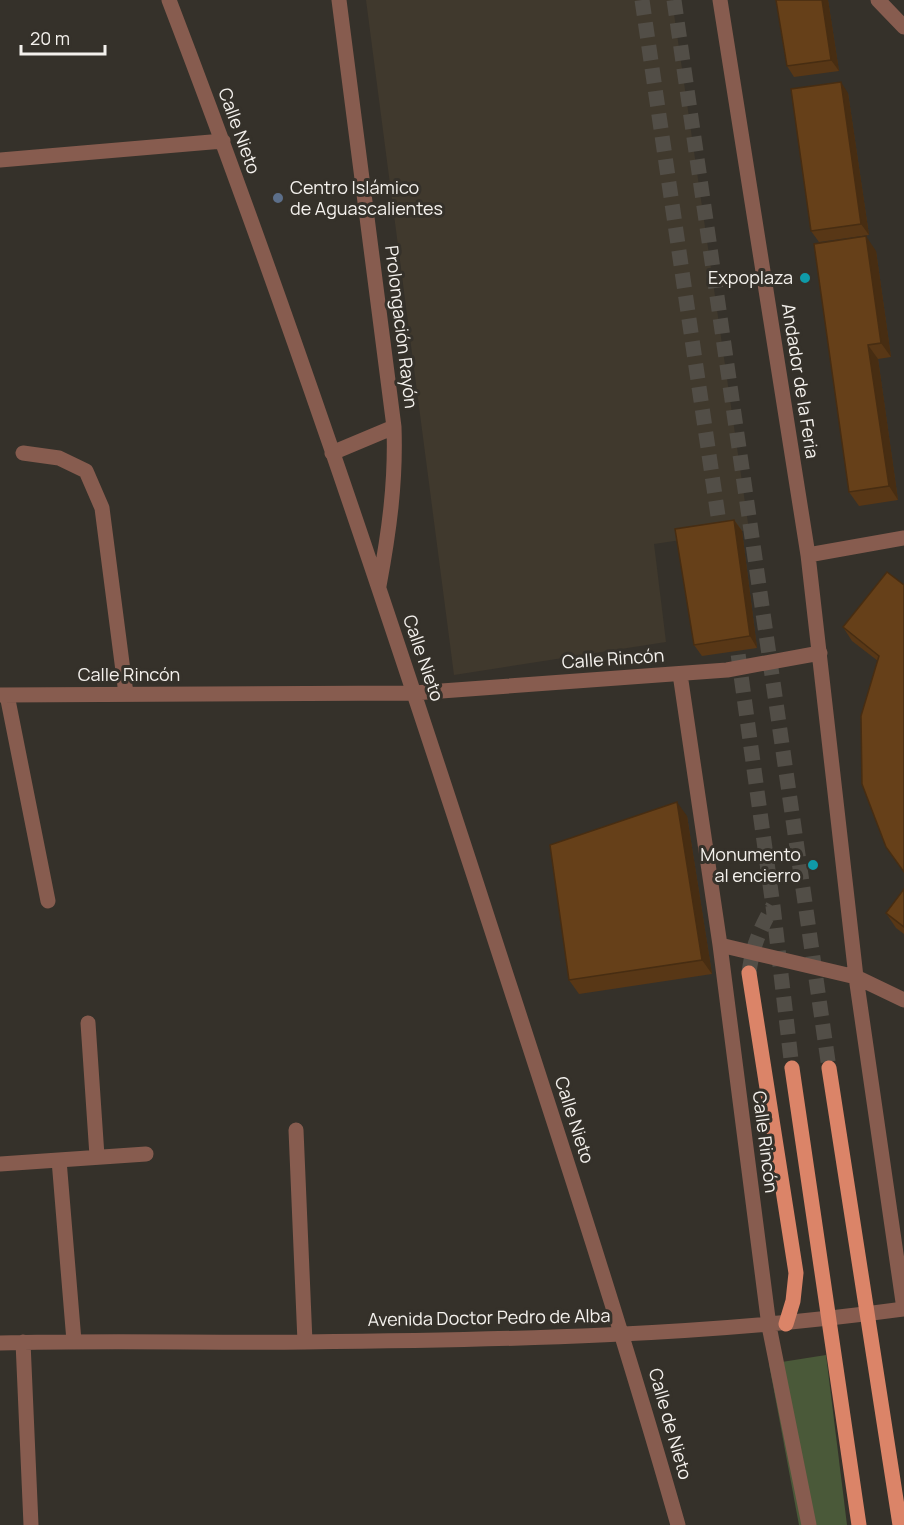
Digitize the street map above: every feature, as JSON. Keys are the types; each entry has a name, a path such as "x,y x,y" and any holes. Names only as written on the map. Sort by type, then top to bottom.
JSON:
{"main road":[{"path":"749,973 796,1273 793,1301 786,1324"},
{"path":"792,1068 859,1525"},
{"path":"829,1068 900,1525"}],"street":[{"name":"Calle Nieto","path":"169,0 223,141 379,589 624,1335"},
{"name":"Prolongación Rayón","path":"339,0 394,427 395,471 392,504 379,589"},
{"name":"Andador de la Feria","path":"720,0 808,555 856,977 904,1309"},
{"path":"881,2 904,27"},
{"path":"0,160 223,141"},
{"path":"332,453 394,427"},
{"path":"22,453 59,458 86,471 102,508 126,694"},
{"path":"808,555 904,538"},
{"path":"680,674 727,670 820,653"},
{"name":"Calle Rincón","path":"4,695 414,693 680,674 720,945 769,1326 809,1525"},
{"path":"4,695 48,902"},
{"path":"720,945 856,977 904,1000"},
{"path":"88,1023 98,1156"},
{"path":"296,1130 305,1342"},
{"path":"0,1164 146,1154"},
{"path":"59,1161 74,1341"},
{"name":"Avenida Doctor Pedro de Alba","path":"0,1343 305,1342 624,1335 769,1326 904,1309"},
{"name":"Calle de Nieto","path":"624,1335 678,1525"},
{"path":"23,1342 31,1525"}],"shaded area":[{"name":"Expoplaza","path":"366,0 672,0 749,530 654,544 666,642 454,675"}],"green space":[{"path":"826,1355 847,1525 799,1525 769,1364"}],"building":[{"path":"776,0 822,0 831,60 787,66"},
{"path":"841,82 861,224 811,231 791,89"},
{"path":"866,236 881,343 868,345 889,486 849,492 814,244"},
{"path":"734,520 750,636 694,645 675,529"},
{"path":"887,572 904,585 904,872 886,847 862,784 861,716 879,656 843,627"},
{"path":"677,802 702,960 569,980 550,845"},
{"path":"904,889 904,927 886,913"}],"tunnel":[{"path":"642,0 722,543"},
{"path":"674,0 829,1068"},
{"path":"735,632 773,906 792,1068"},
{"path":"749,973 757,938 773,906"}],"place":[{"name":"Centro Islámico de Aguascalientes","path":"278,198"},
{"name":"Expoplaza","path":"805,278"},
{"name":"Monumento al encierro","path":"813,865"}]}
